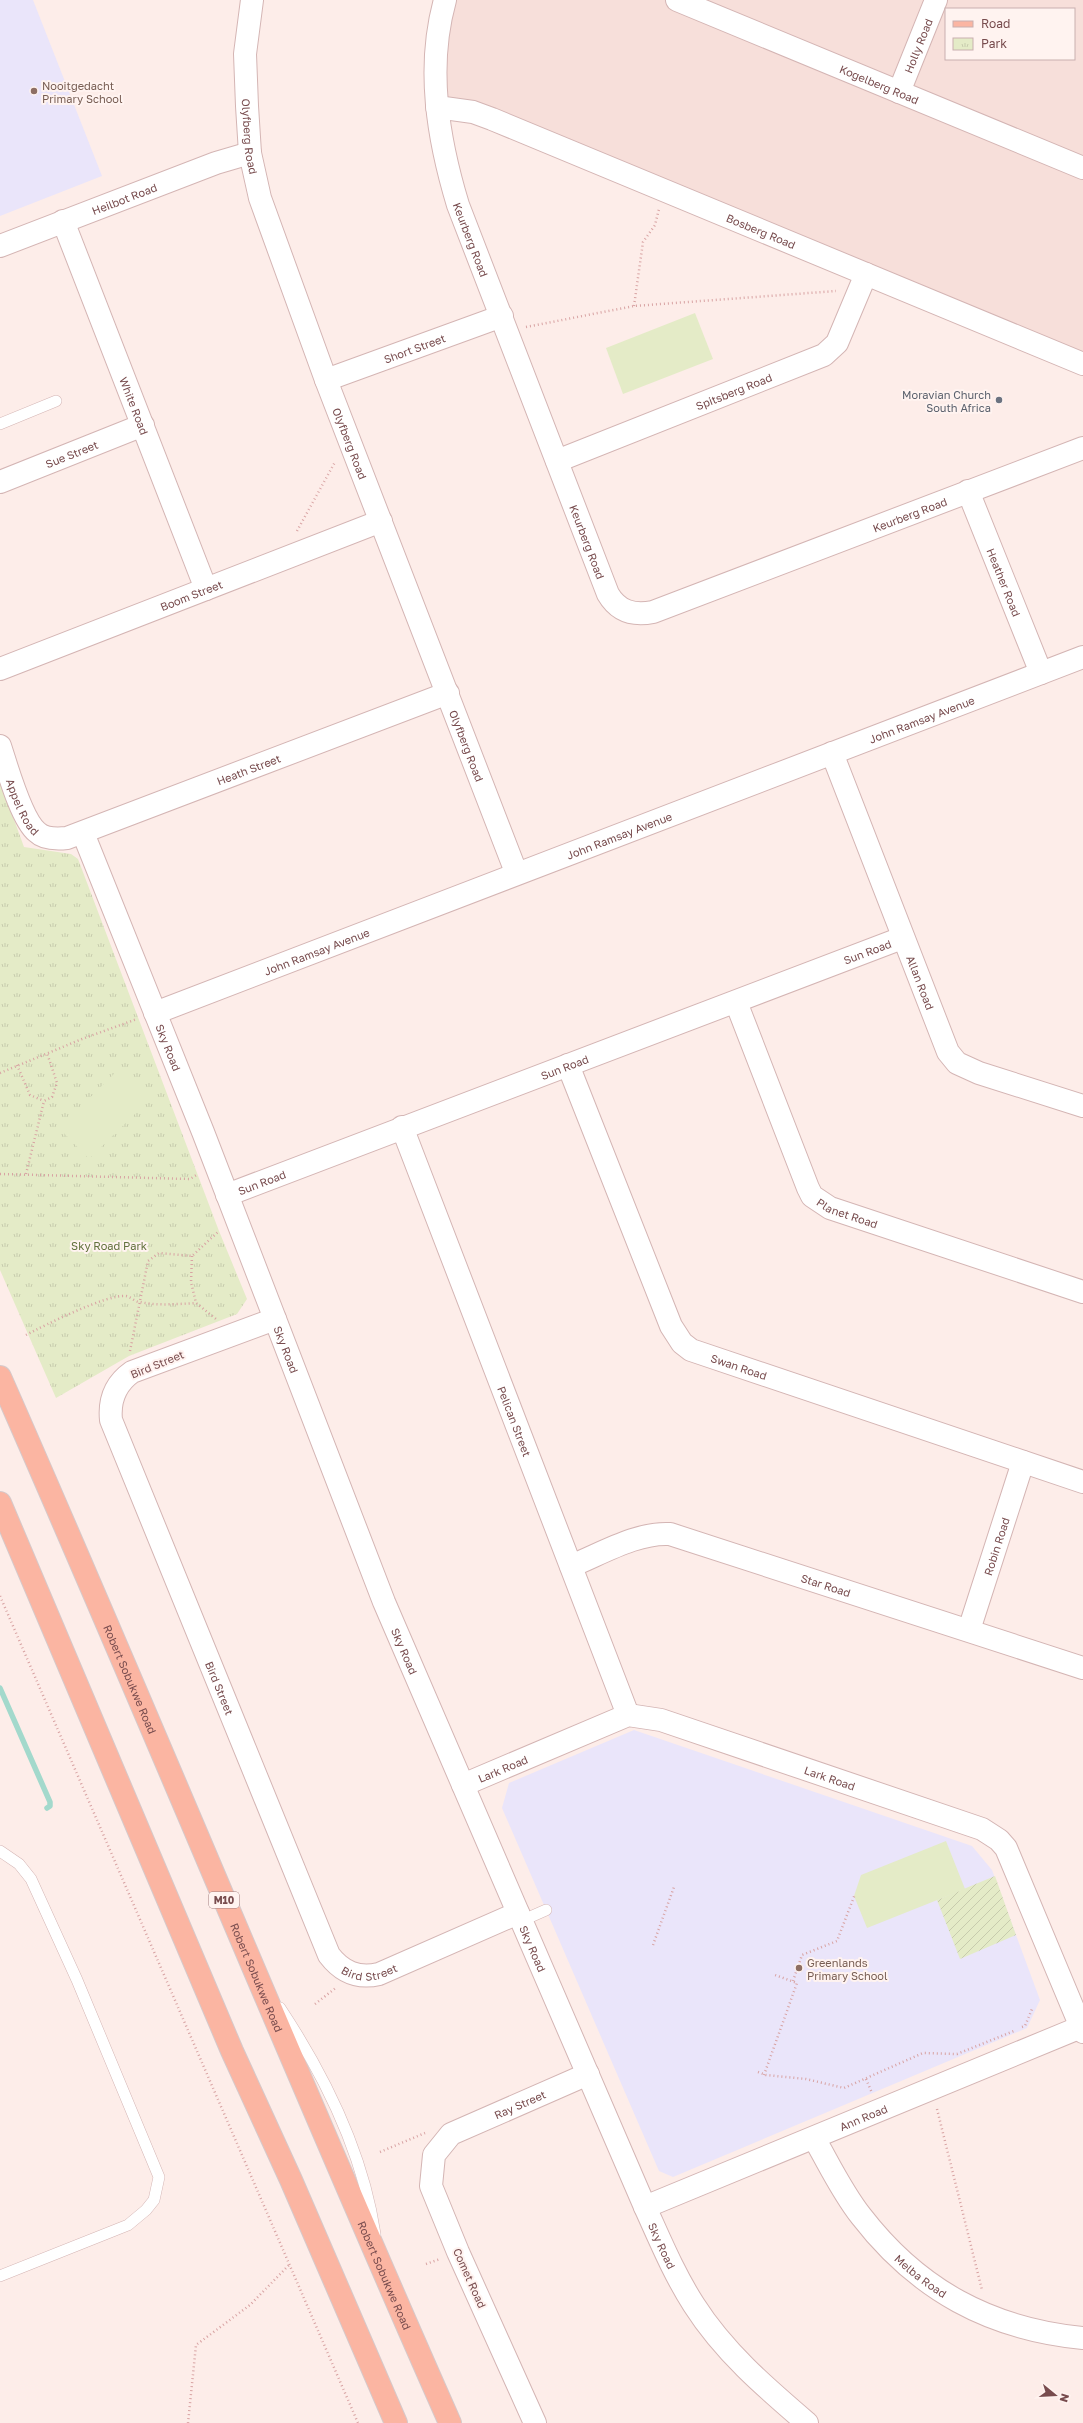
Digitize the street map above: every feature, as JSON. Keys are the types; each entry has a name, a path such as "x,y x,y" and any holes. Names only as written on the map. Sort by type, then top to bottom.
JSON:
{"main road":[{"name":"Robert Sobukwe Road","path":"0,1377 82,1563 252,1966 450,2423"},
{"path":"0,1503 232,2051 291,2180 396,2423"}],"street":[{"name":"Olyfberg Road","path":"252,0 246,54 250,153 260,198 326,380 382,521 516,872"},
{"name":"Keurberg Road","path":"445,0 436,50 437,107 445,160 458,204 608,594 620,608 636,614 653,612 1083,448"},
{"name":"Kogelberg Road","path":"677,0 1083,168"},
{"name":"Holly Road","path":"899,92 936,0"},
{"name":"Bosberg Road","path":"437,107 473,112 486,117 1083,364"},
{"name":"Heilbot Road","path":"0,246 216,164 250,153"},
{"name":"White Road","path":"63,221 206,589"},
{"name":"Spitsberg Road","path":"557,461 810,362 824,355 837,343 866,274"},
{"name":"Short Street","path":"326,380 505,323"},
{"name":"Sue Street","path":"0,482 143,425"},
{"name":"Heather Road","path":"968,491 1041,673"},
{"name":"Boom Street","path":"0,669 382,521"},
{"name":"John Ramsay Avenue","path":"147,1015 516,872 1083,657"},
{"name":"Heath Street","path":"47,836 56,839 83,833 448,693"},
{"name":"Appel Road","path":"0,746 24,813 37,832 47,836"},
{"name":"Allan Road","path":"832,753 902,938 948,1052 958,1062 979,1073 1083,1106"},
{"name":"Sky Road","path":"83,833 147,1015 215,1165 384,1602 645,2207 677,2276 708,2325 732,2355 766,2388 807,2423"},
{"name":"Sun Road","path":"227,1195 402,1127 902,938"},
{"name":"Planet Road","path":"736,1002 808,1188 819,1202 1083,1292"},
{"name":"Swan Road","path":"568,1065 665,1312 671,1326 682,1343 704,1356 1083,1482"},
{"name":"Pelican Street","path":"402,1127 628,1715"},
{"name":"Bird Street","path":"275,1319 132,1372 119,1384 114,1392 111,1401 111,1420 329,1955 344,1970 354,1974 371,1976 520,1917"},
{"name":"Robin Road","path":"969,1630 1023,1462"},
{"name":"Star Road","path":"570,1566 643,1536 657,1533 670,1534 1083,1668"},
{"name":"Lark Road","path":"463,1785 628,1715 643,1716 669,1722 954,1819 991,1834 1006,1848 1082,2030"},
{"name":"Ann Road","path":"645,2207 814,2138 932,2087 1082,2030"},
{"name":"Ray Street","path":"451,2134 588,2074"},
{"name":"Comet Road","path":"451,2134 434,2156 431,2186 458,2252 535,2423"},
{"name":"Melba Road","path":"814,2138 843,2190 860,2215 881,2240 928,2283 948,2297 989,2317 1055,2335 1083,2338"}],"lane":[{"path":"0,424 56,401"},
{"path":"0,1851 20,1864 31,1879 80,1988 159,2177 154,2200 146,2210 128,2225 0,2276"},
{"path":"520,1917 546,1910"}],"path":[{"path":"634,306 643,242 655,225 663,191"},
{"path":"505,323 634,306 839,291 856,298"},
{"path":"290,557 294,537 336,461 353,448"},
{"path":"0,1073 47,1053 147,1015"},
{"path":"26,1174 44,1101 52,1097 57,1083 47,1053"},
{"path":"17,1065 30,1095 44,1101"},
{"path":"0,1174 190,1179 215,1165"},
{"path":"228,1337 221,1323 196,1303 191,1282 192,1256 219,1231 236,1220"},
{"path":"132,1372 128,1360 148,1261 159,1254 192,1256"},
{"path":"26,1335 54,1320 106,1299 127,1296 140,1302 168,1304 196,1303"},
{"path":"0,1596 358,2423"},
{"path":"653,1946 674,1887"},
{"path":"793,1982 802,1956 837,1941 855,1894"},
{"path":"764,2075 797,1983 775,1975"},
{"path":"758,2072 764,2075 806,2079 844,2088 923,2053 957,2054 1025,2026 1032,2009"},
{"path":"932,2087 989,2317"},
{"path":"380,2152 427,2133"},
{"path":"188,2423 196,2345 250,2305 290,2265"}],"shaded area":[{"name":"Nooitgedacht Primary School","path":"0,0 33,0 102,176 0,216"},
{"path":"445,0 1083,0 1083,363 438,107"},
{"name":"Greenlands Primary School","path":"634,1730 972,1846 992,1870 1040,2000 1027,2028 673,2177 659,2171 502,1808 509,1783"}],"green space":[{"path":"695,313 713,359 623,394 606,348"},
{"name":"Sky Road Park","path":"0,781 24,847 71,854 78,859 219,1231 247,1299 237,1314 129,1356 56,1398 0,1270"},
{"path":"120,1068 150,1099 89,1159 59,1128"},
{"path":"946,1841 965,1889 867,1928 854,1896 861,1875"},
{"path":"995,1876 1016,1935 960,1959 937,1900"}],"waterway":[{"path":"0,1688 50,1802 50,1806 47,1808"}],"place":[{"name":"Nooitgedacht Primary School","path":"34,91"},
{"name":"Moravian Church South Africa","path":"999,400"},
{"name":"Greenlands Primary School","path":"799,1968"}]}
